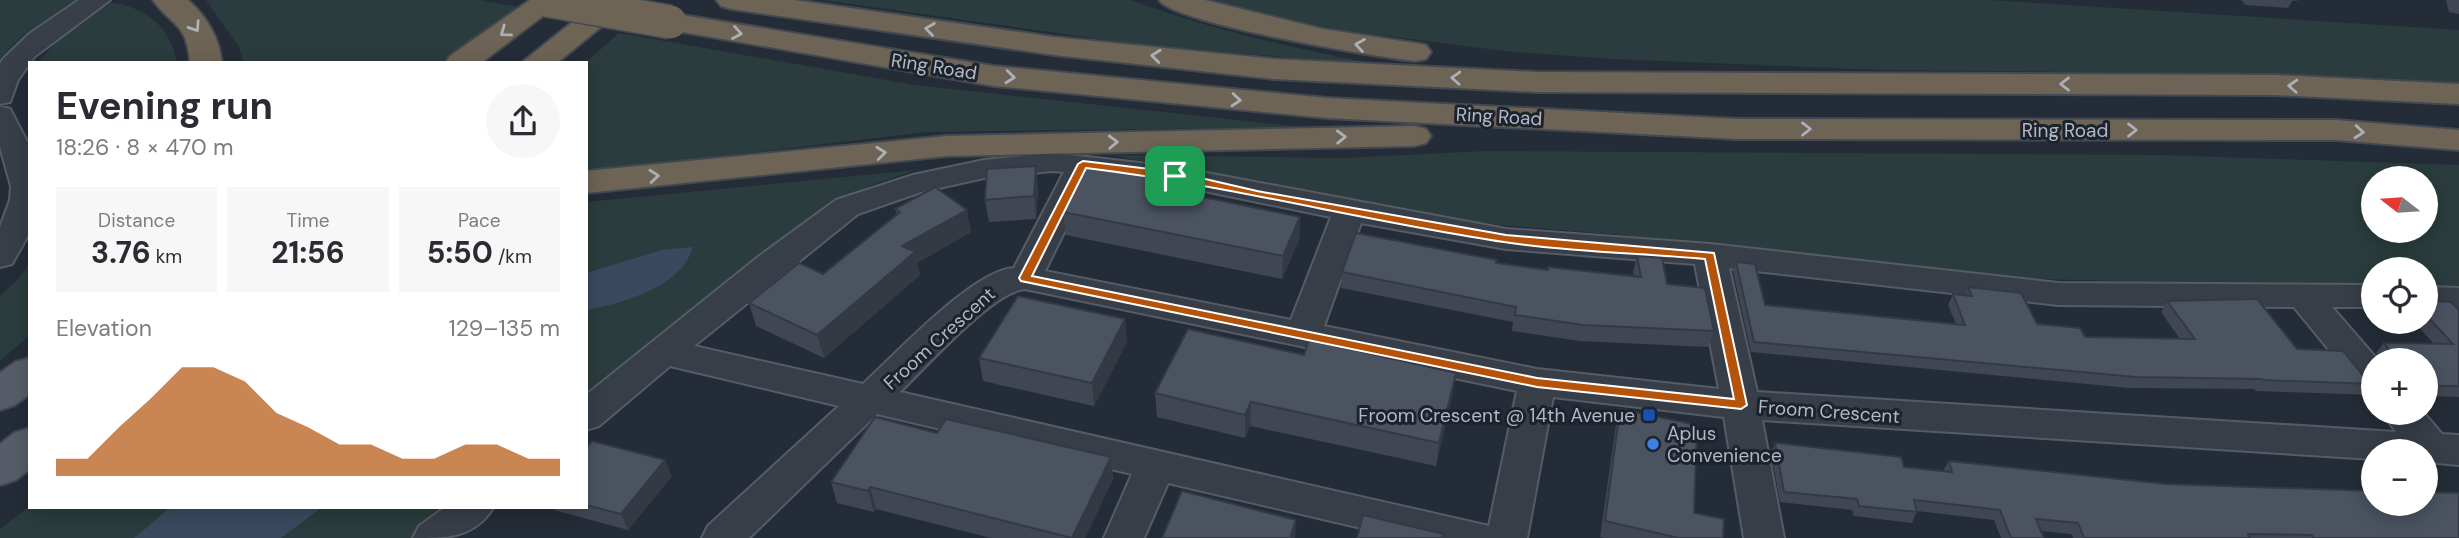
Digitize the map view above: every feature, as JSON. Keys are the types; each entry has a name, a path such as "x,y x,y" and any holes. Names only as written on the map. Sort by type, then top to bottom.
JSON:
{"highway":[{"path":"168,0 187,15 197,28 203,40 206,61"},
{"path":"464,61 548,0"},
{"name":"Ring Road","path":"548,0 994,76 1179,96 1327,107 1738,129 2336,130 2459,140"},
{"path":"540,61 619,0"},
{"name":"Ring Road","path":"731,0 1054,46 1274,69 1537,82 2275,85 2459,94"},
{"path":"1174,0 1234,20 1367,47 1548,66 1794,84"},
{"path":"588,182 947,146 1738,129"}],"main road":[{"path":"0,394 28,374"},
{"path":"0,468 28,447"}],"street":[{"path":"0,96 1,84 20,56 97,0"},
{"path":"0,115 23,164 28,191 22,220 0,256"},
{"path":"588,414 770,265 848,207 913,184 984,169 1052,162 1175,176 1506,239 1710,255 2058,294 2361,296"},
{"path":"1025,278 1083,164"},
{"path":"1303,335 1349,211"},
{"path":"1710,255 1741,405 1764,538"},
{"name":"Froom Crescent","path":"722,538 980,296 1007,279 1025,278 1537,382 1741,405 2445,449"},
{"path":"2303,295 2361,365"},
{"path":"2438,298 2459,299"},
{"path":"664,352 1475,538"},
{"path":"1507,538 1537,382"},
{"path":"2416,425 2445,449"},
{"path":"1124,538 1156,465"},
{"path":"433,538 472,509"}],"shaded area":[{"path":"0,0 75,0 24,34 0,58"},
{"path":"206,0 479,0 519,7 442,61 242,61 239,47"},
{"path":"823,0 1131,0 1256,38 1385,66 1127,43"},
{"path":"1215,0 1990,0 2459,30 2459,83 2280,74 1884,70 1612,59 1504,51 1341,30 1232,7"},
{"path":"108,2 121,4 144,13 162,28 169,38 177,61 40,61 67,29"},
{"path":"619,33 915,85 1302,127 926,132 615,169 588,168 587,61"},
{"path":"1486,151 2158,155 2459,165 2459,290 2438,290 2438,257 2361,257 2361,288 1968,277 1621,235 1475,223 1261,186 1113,155 1342,158"},
{"path":"916,170 869,186 821,210 588,398 588,202"},
{"path":"28,265 28,337 0,361 0,296"},
{"path":"28,508 451,509 414,538 0,538 0,529"}],"water":[{"path":"693,247 687,261 664,283 633,298 588,310 588,272 662,250"},
{"path":"169,509 320,509 281,538 134,538"}],"building":[{"path":"1036,166 1034,196 985,200 987,169"},
{"path":"1087,166 1169,180 1164,189 1300,217 1283,256 1063,212"},
{"path":"935,187 967,210 902,246 915,252 817,335 749,303 799,263 823,274 900,212 895,209"},
{"path":"1356,233 1497,260 1496,263 1548,270 1548,267 1641,277 1637,256 1662,258 1667,284 1705,288 1714,331 1583,325 1515,315 1516,307 1342,272"},
{"path":"1736,262 1755,264 1765,305 1965,325 1953,294 1972,296 1968,287 2021,293 2037,324 2080,328 2085,337 2195,339 2167,301 2257,299 2297,349 2343,351 2361,373 2361,384 2136,377 1754,342"},
{"path":"1018,296 1125,319 1092,383 979,358"},
{"path":"2438,301 2451,302 2459,310 2459,386 2438,386 2438,348 2388,348 2384,343 2453,344 2438,328"},
{"path":"1188,329 1304,355 1309,340 1456,373 1439,443 1251,402 1245,415 1155,393"},
{"path":"1620,409 1697,425 1694,513 1724,519 1723,538 1679,538 1605,521"},
{"path":"875,417 937,433 946,419 1111,457 1072,538 870,487 868,491 831,482"},
{"path":"592,441 665,460 621,514 588,506 588,446"},
{"path":"1775,443 1901,457 1904,467 1952,472 1949,461 2166,484 2361,491 2361,516 2438,516 2438,492 2459,493 2459,538 2314,538 2312,535 2248,534 2250,538 2084,538 2078,523 2036,519 2044,538 2011,538 2000,510 1914,500 1917,512 1859,506 1857,499 1784,492"},
{"path":"1182,491 1296,520 1290,538 1162,538"},
{"path":"1363,515 1443,534 1442,538 1357,538"}],"place":[{"name":"Froom Crescent @ 14th Avenue","path":"1649,415"},
{"name":"Aplus Convenience","path":"1653,444"}],"route":[{"path":"1083,164 1175,176 1257,194 1506,239 1710,255 1741,405 1537,382 1025,278 1083,164"}]}
